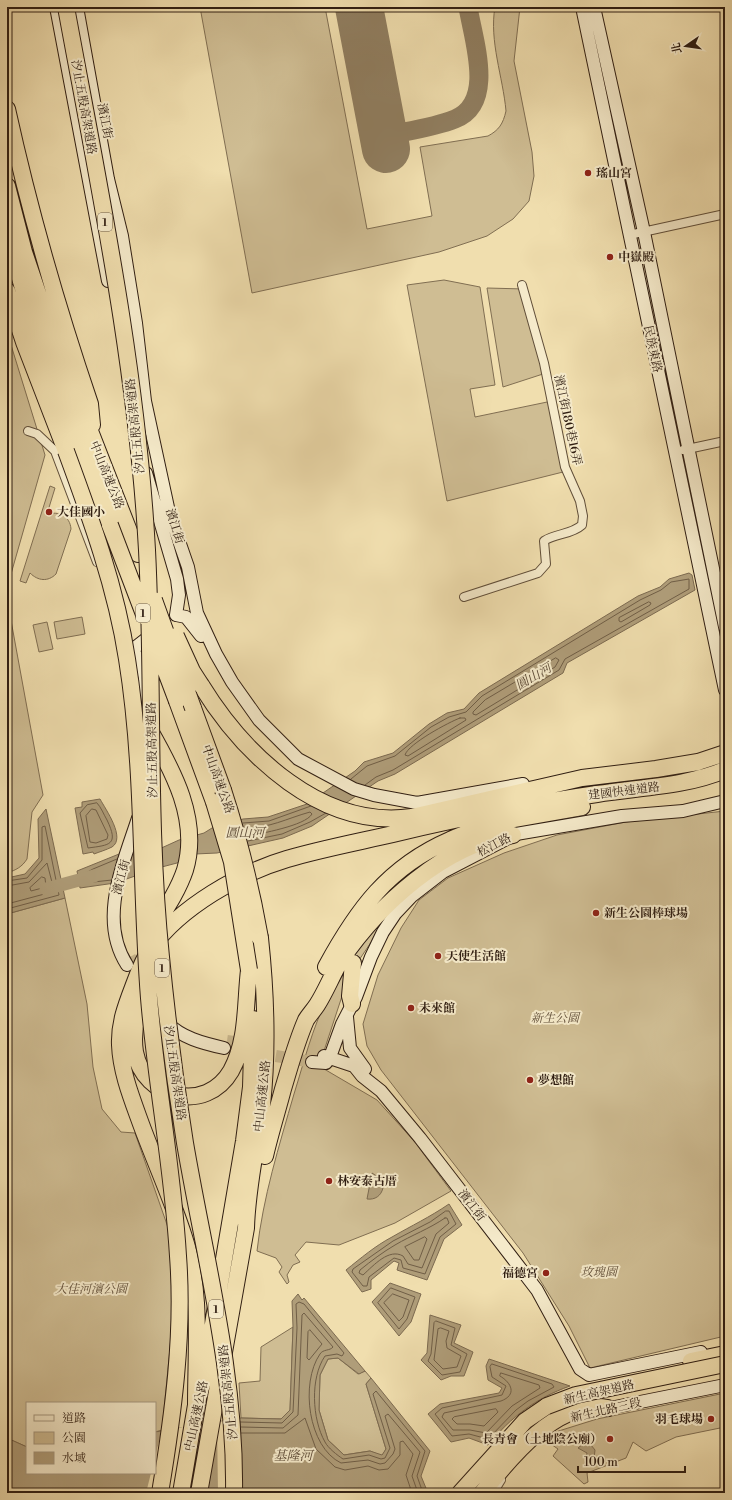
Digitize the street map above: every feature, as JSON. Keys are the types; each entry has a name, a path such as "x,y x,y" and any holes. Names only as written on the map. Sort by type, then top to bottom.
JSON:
{"highway":[{"name":"汐止五股高架道路","path":"66,7 112,258 138,438 147,549 154,862 160,951 170,1039 185,1144 224,1353 232,1411 234,1493"},
{"path":"7,109 15,148 50,281 90,404 92,438"},
{"name":"中山高速公路","path":"7,186 24,252 49,326 138,554 164,632 193,708 219,796 232,862 253,994 254,1033 251,1087 244,1141 204,1377 196,1405 181,1491"},
{"name":"中山高速公路","path":"7,235 38,338 177,701 238,836 251,889 260,938 265,984 267,1037 262,1104 246,1204 246,1228 199,1493"},
{"name":"汐止五股高架道路","path":"7,291 24,342 96,532 112,586 127,657 135,719 149,1000 178,1257 180,1318 175,1385 160,1493"},
{"path":"138,554 192,671 213,704 254,753 299,789 328,805 362,816 399,819 522,813"},
{"path":"124,1011 125,987 135,957 165,911 184,870 189,844 186,808 177,782 158,744 147,727"},
{"path":"196,1405 198,1327 195,1283 185,1237 134,1106 125,1078 120,1048 120,1028 124,1011 151,948 175,923 223,887 256,871 286,859 434,818 508,795 582,778 656,770 698,762 725,753"},
{"path":"434,818 568,790 690,773 725,765"},
{"name":"建國快速道路","path":"522,813 601,793 682,784 696,781 725,770"},
{"path":"148,786 152,781 160,776 177,782"},
{"name":"建國快速道路","path":"522,813 665,797 694,792 725,780"},
{"path":"434,818 476,798 541,781"},
{"path":"246,1228 254,1208 270,1133 295,1051 307,1019 308,1010 325,969 344,934 368,900 394,874 449,840 522,813"},
{"path":"374,910 397,886 424,865 522,813"},
{"path":"249,970 244,1028 239,1053 230,1072 217,1086 203,1094 189,1097 170,1094 150,1083 140,1067 135,1052 134,1034 142,995 151,968 163,950 194,919 224,897 261,879 290,868 480,823 498,822"},
{"path":"307,1019 317,1005 326,986 342,960 374,918 395,898 433,868 463,851 492,838 513,835"},
{"path":"349,1010 353,963"},
{"path":"547,1406 561,1397 580,1390 725,1354"},
{"name":"新生高架道路","path":"460,1493 525,1421 547,1406 576,1395 725,1364"},
{"name":"新生高架道路","path":"474,1493 514,1445 535,1426 558,1412 587,1401 725,1372"},
{"path":"482,1493 499,1472 539,1432 556,1420 597,1408"}],"main road":[{"name":"濱江街","path":"51,7 85,191 96,219"},
{"name":"濱江街","path":"56,7 144,464 177,579 179,595 176,615"},
{"name":"濱江街","path":"77,7 108,179 122,236 136,323 145,401 169,512 190,579 197,613 216,654 243,700 259,720 298,759 354,789 374,796 417,803 541,781"},
{"name":"濱江街","path":"83,7 116,177 121,213 122,236"},
{"name":"民族東路","path":"582,7 725,690"},
{"name":"民族東路","path":"594,7 644,232 725,627"},
{"path":"688,511 701,508"},
{"path":"132,650 176,615 182,612 186,606 187,587 190,579"},
{"path":"176,615 186,618 216,654"},
{"name":"濱江街","path":"132,650 131,664 147,727 147,749 140,793 139,815"},
{"name":"濱江街","path":"128,961 119,950 113,914 116,892 130,843 142,809 158,744 156,724 140,660 132,650"},
{"path":"541,781 673,760 725,747"},
{"name":"松江路","path":"330,1057 342,1024 383,932 395,914 408,900 443,872 470,857 503,842 513,835 622,816 683,811 725,801"},
{"path":"150,996 181,1026 202,1036 225,1044"},
{"name":"松江路","path":"349,1010 350,1048 381,1091"},
{"name":"濱江街","path":"330,1057 354,1066 362,1076 381,1091 420,1138 527,1277 548,1310 580,1369 589,1376"},
{"path":"313,1058 326,1063 330,1057"},
{"path":"597,1408 589,1376 725,1347"},
{"name":"新生北路三段","path":"597,1408 725,1385"}],"street":[{"path":"629,235 725,214"},
{"name":"濱江街180巷16弄","path":"464,597 538,573 546,564 544,541 550,537 577,530 582,525 583,516 580,501 565,467 544,363 522,285"},
{"path":"28,431 37,434 55,451 123,632 132,650"},
{"path":"675,452 725,441"},
{"name":"新生北路三段","path":"493,1493 518,1458 542,1434 565,1420 597,1408"}],"green space":[{"path":"200,7 325,7 367,229 432,216 420,147 488,136 500,126 506,111 495,46 495,7 520,7 514,61 532,152 534,176 529,201 513,219 487,236 439,252 252,293"},
{"path":"444,280 480,287 495,385 470,389 475,417 552,401 563,472 447,501 407,285"},
{"path":"487,288 524,289 546,373 503,387"},
{"path":"7,332 45,455 11,574 9,596 10,615 43,795 32,812 27,859 18,868 7,873"},
{"path":"50,486 55,488 47,514 60,514 69,521 71,529 56,574 53,577 43,580 36,578 30,573 26,583 20,581"},
{"path":"82,617 85,634 57,639 54,622"},
{"path":"47,622 53,649 39,652 33,625"},
{"name":"新生公園","path":"725,811 725,1336 590,1368 569,1326 523,1253 381,1070 367,1046 363,1024 378,975 401,928 419,900 448,878 504,853 557,835 626,822"},
{"name":"大佳河濱公園","path":"65,898 87,1004 93,1067 102,1109 121,1132 135,1133 171,1236 176,1286 162,1430 156,1432 156,1402 26,1402 26,1447 7,1438 7,914"},
{"path":"384,916 384,923 349,975 319,1066 377,1100 414,1141 451,1191 395,1223 339,1245 306,1242 295,1255 300,1262 293,1265 287,1275 289,1282 287,1284 279,1272 282,1267 276,1258 257,1251 263,1211 272,1172 305,1058 322,1010 345,966"},
{"path":"293,1327 290,1411 281,1419 241,1418 239,1383 260,1381 261,1347"},
{"path":"338,1358 358,1374 365,1371 371,1378 366,1384 386,1449 382,1456 370,1451 344,1455 328,1440 319,1410 320,1375 328,1359"},
{"path":"725,1393 725,1427 676,1437 646,1451 633,1442 626,1458 587,1473 588,1482 584,1484 553,1456 558,1449 548,1442 549,1434 597,1419"}],"water":[{"name":"圓山河","path":"689,573 692,575 695,590 567,663 563,673 395,774 378,781 312,826 283,838 217,853 195,854 177,863 115,883 80,888 77,871 124,852 157,850 179,840 204,833 212,828 243,819 268,817 307,804 355,771 364,762 393,753 429,724 447,713 464,709 479,693 638,596 660,587 669,579"},
{"path":"100,799 114,824 117,837 116,843 112,847 94,854 93,852 83,854 75,808 82,807 82,802"},
{"path":"46,809 65,898 7,914 7,878 25,874 39,858 38,819"},
{"path":"372,1173 381,1179 383,1188 377,1197 367,1199"},
{"path":"449,1204 462,1225 444,1239 427,1280 397,1270 399,1263 394,1261 371,1280 371,1289 362,1292 346,1270 380,1244"},
{"path":"390,1283 421,1294 411,1322 399,1336 372,1302"},
{"name":"基隆河","path":"298,1294 302,1300 304,1298 365,1371 359,1374 338,1358 328,1359 320,1375 319,1410 328,1440 344,1455 370,1451 382,1455 386,1449 366,1384 371,1378 430,1451 421,1476 428,1493 7,1493 7,1438 26,1447 26,1474 156,1474 156,1432 241,1418 281,1419 290,1410 293,1327 292,1301"},
{"path":"430,1315 461,1325 454,1343 473,1352 464,1376 451,1376 441,1380 421,1360 427,1353"},
{"path":"489,1359 570,1386 546,1396 515,1417 488,1445 469,1438 451,1442 428,1414 440,1404 499,1393 502,1388 488,1380 486,1366"},
{"path":"583,1444 591,1445 595,1450 594,1459 585,1463 587,1453 578,1448"}],"pier":[{"path":"230,1420 232,1493 218,1493 217,1422"},
{"path":"215,1422 202,1493 161,1493 170,1429"},
{"path":"162,1430 158,1493 146,1493 151,1474 156,1474 156,1453"}],"waterway":[{"name":"圓山河","path":"46,889 94,876"}],"taxiway":[{"path":"383,136 438,125 455,119 468,111 475,99 479,69 468,7"}],"runway":[{"path":"359,7 386,149"}],"tunnel":[{"path":"130,957 142,977"},
{"path":"227,1041 249,1044"},
{"path":"258,1053 312,1062"}],"place":[{"name":"瑤山宮","path":"588,173"},
{"name":"中嶽殿","path":"610,257"},
{"name":"大佳國小","path":"49,512"},
{"name":"新生公園棒球場","path":"596,913"},
{"name":"天使生活館","path":"438,956"},
{"name":"未來館","path":"411,1008"},
{"name":"夢想館","path":"530,1080"},
{"name":"林安泰古厝","path":"329,1181"},
{"name":"福德宮","path":"546,1273"},
{"name":"羽毛球場","path":"711,1419"},
{"name":"長青會（土地陰公廟）","path":"610,1439"}],"park label":[{"name":"玫瑰園","path":"599,1272"}]}
